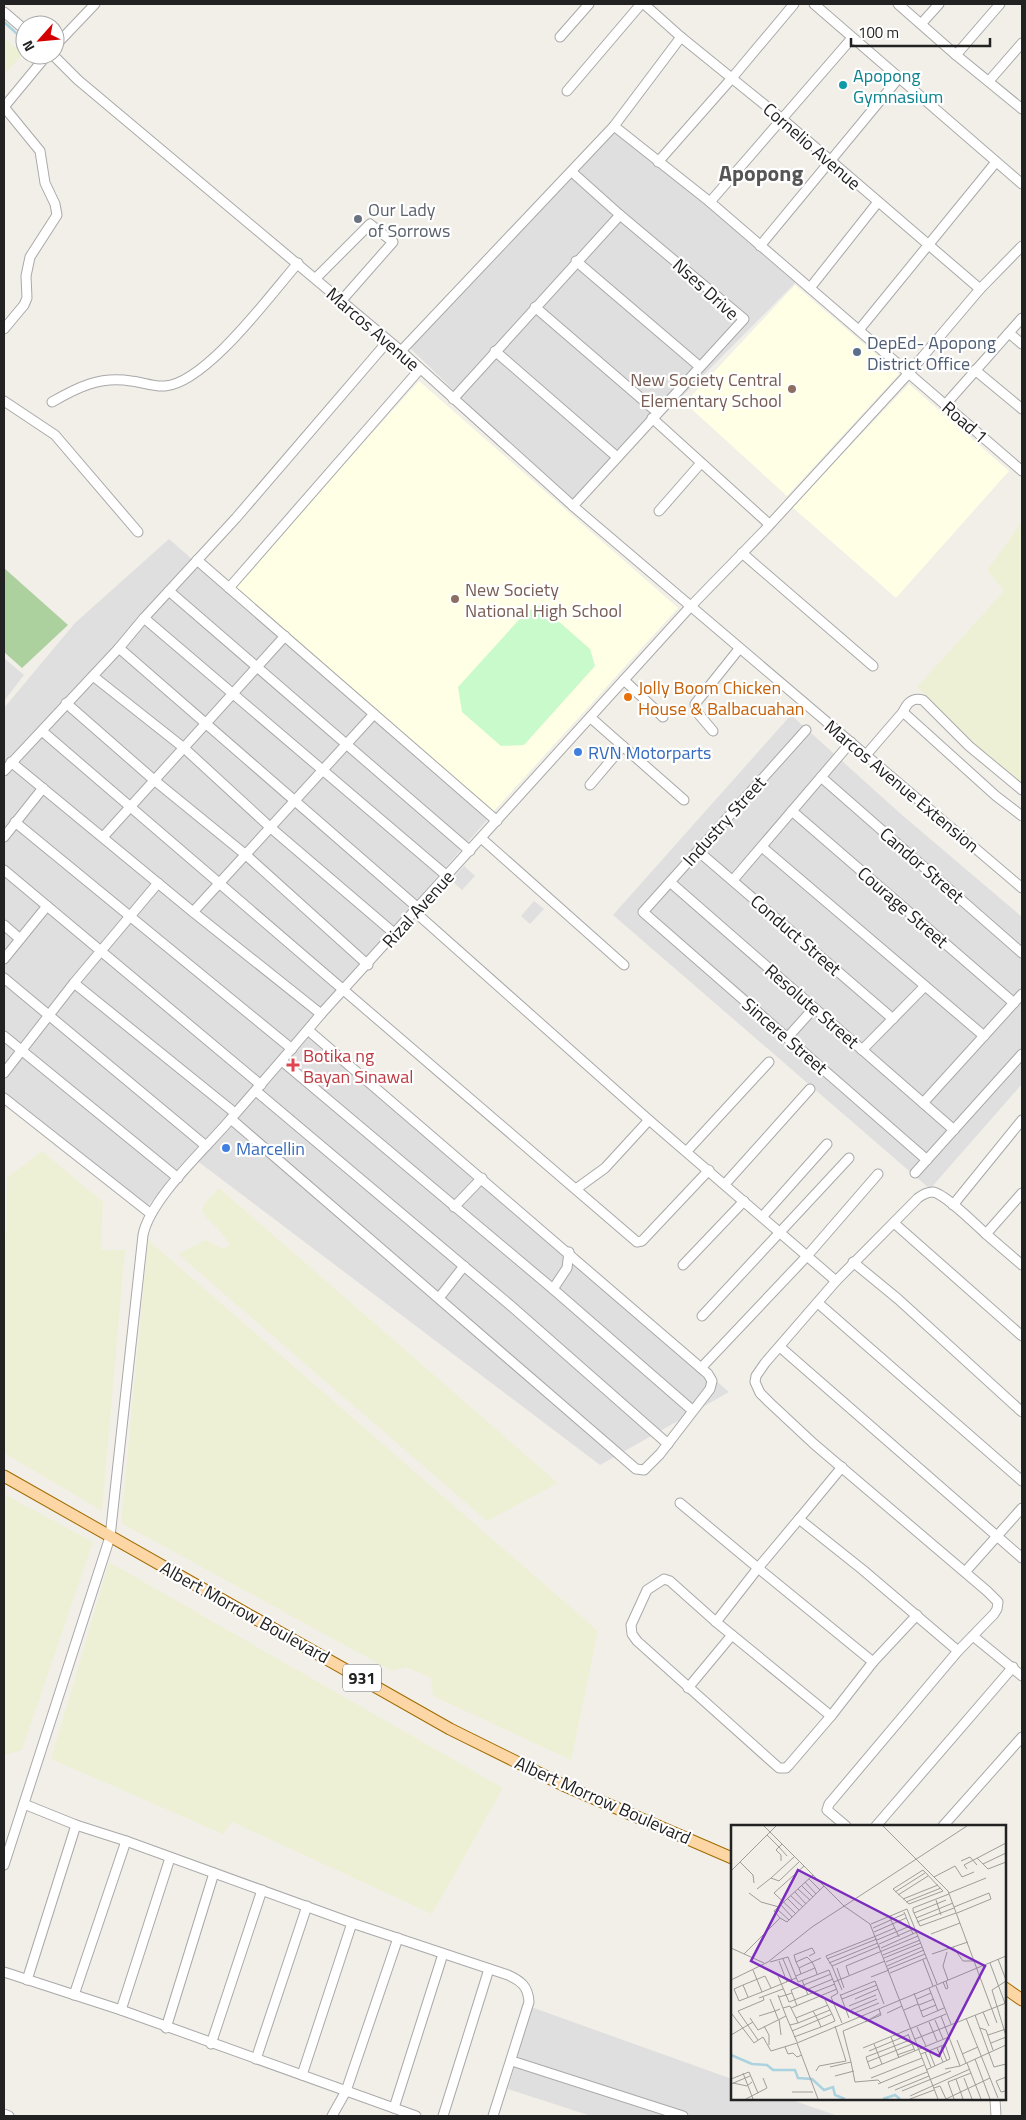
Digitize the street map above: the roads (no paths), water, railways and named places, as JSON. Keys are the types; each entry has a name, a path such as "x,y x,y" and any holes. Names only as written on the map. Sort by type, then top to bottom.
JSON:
{"main road":[{"name":"Albert Morrow Boulevard","path":"4,1476 450,1729 563,1785 731,1858"},
{"path":"1006,1989 1022,2000"}],"street":[{"path":"65,36 95,4"},
{"path":"560,37 589,4"},
{"path":"567,91 642,4"},
{"name":"Cornelio Avenue","path":"642,4 781,118 980,289"},
{"path":"658,162 794,4"},
{"path":"814,4 898,79 1022,184"},
{"path":"898,4 1022,109"},
{"path":"921,24 939,4"},
{"path":"956,55 1000,4"},
{"path":"4,12 15,21"},
{"path":"401,351 614,126 681,37"},
{"path":"710,202 852,38"},
{"path":"989,81 1022,43"},
{"path":"4,329 24,305 27,298 26,276 30,257 57,215 46,183 40,151 4,107 39,65"},
{"name":"Marcos Avenue","path":"63,65 78,80 401,351 573,506 690,607"},
{"path":"760,246 898,79"},
{"name":"Road 1","path":"614,126 710,202 1022,471"},
{"path":"859,330 996,162"},
{"name":"Nses Drive","path":"572,172 620,215 744,319 698,366 573,506"},
{"path":"810,288 878,202"},
{"path":"453,399 576,261 620,215"},
{"path":"316,278 370,224 393,242 342,300"},
{"path":"980,289 1022,246"},
{"path":"576,261 698,366"},
{"path":"52,402 79,386 97,381 112,379 164,386 177,384 194,374 237,335 298,263"},
{"name":"Rizal Avenue","path":"4,1865 110,1537 143,1235 151,1214 178,1178 259,1088 321,1014 368,965 690,607 908,374 980,289"},
{"path":"535,307 654,415 701,463 769,524"},
{"path":"945,405 1022,318"},
{"path":"1009,332 1022,344"},
{"path":"4,771 119,648 282,466 388,341"},
{"path":"496,351 617,458"},
{"path":"229,588 420,370"},
{"path":"975,370 1022,409"},
{"path":"4,401 55,435 138,532"},
{"path":"659,511 701,463"},
{"path":"742,553 873,666"},
{"path":"197,560 497,820"},
{"path":"169,591 470,851"},
{"name":"Marcos Avenue Extension","path":"690,607 1022,888"},
{"path":"144,618 447,876"},
{"path":"102,837 284,636"},
{"path":"119,648 417,910 650,1120 836,1280"},
{"path":"712,731 696,711 695,704 739,649"},
{"path":"93,676 184,748 271,828 395,934"},
{"path":"624,680 663,717"},
{"path":"866,754 903,712 906,706 914,699 922,700 969,746 1022,790"},
{"path":"66,703 154,780 246,855 368,965"},
{"path":"903,712 996,796 1022,816"},
{"path":"193,912 324,771 374,714"},
{"path":"590,718 684,800"},
{"name":"Industry Street","path":"643,912 806,730"},
{"path":"42,731 345,989 634,1240 640,1242 683,1199 708,1170"},
{"path":"733,880 851,742"},
{"path":"590,785 623,746"},
{"path":"11,762 193,912 321,1014"},
{"name":"Candor Street","path":"821,777 1022,953"},
{"path":"4,837 43,788"},
{"name":"Courage Street","path":"792,812 1014,1003"},
{"path":"15,822 292,1049"},
{"path":"482,838 624,965"},
{"path":"762,847 984,1036"},
{"name":"Conduct Street","path":"698,851 893,1019"},
{"path":"4,870 101,951 668,1444"},
{"name":"Resolute Street","path":"670,882 954,1130"},
{"path":"4,1073 74,983 158,883"},
{"path":"4,959 47,906"},
{"name":"Sincere Street","path":"643,912 927,1160"},
{"path":"4,925 20,938"},
{"path":"4,978 206,1146"},
{"path":"74,983 233,1116 636,1469 642,1471 647,1468 668,1444 712,1384 710,1376 569,1252 308,1030"},
{"path":"862,1050 925,986"},
{"path":"923,1103 1022,994"},
{"path":"787,1038 814,1008"},
{"path":"4,1036 178,1178"},
{"path":"915,1173 1022,1054"},
{"path":"282,1061 553,1289 692,1410"},
{"path":"687,1151 769,1062"},
{"path":"725,1184 810,1089"},
{"path":"4,1098 151,1214"},
{"path":"576,1189 605,1168 650,1120"},
{"path":"953,1205 1022,1120"},
{"path":"762,1216 827,1144"},
{"path":"702,1316 849,1158"},
{"path":"701,1368 807,1256 878,1174"},
{"path":"454,1207 482,1178"},
{"path":"845,1825 827,1810 829,1804 958,1651 994,1614 997,1610 998,1602 769,1402 756,1387 756,1376 758,1371 836,1280 923,1194 932,1192 953,1205 1022,1265"},
{"path":"986,1234 1022,1192"},
{"path":"684,1265 744,1201"},
{"path":"894,1223 1022,1336"},
{"path":"553,1289 567,1268 569,1252"},
{"path":"853,1262 898,1299 1022,1412"},
{"path":"439,1298 464,1266"},
{"path":"818,1303 1022,1481"},
{"path":"780,1347 1022,1558"},
{"path":"716,1622 842,1467"},
{"path":"680,1503 873,1662"},
{"path":"964,1572 1022,1508"},
{"path":"799,1519 917,1615 958,1651"},
{"path":"831,1716 716,1622 670,1581 664,1579 647,1590 631,1625 635,1639 779,1768 786,1768 789,1765 831,1716 873,1662 917,1615"},
{"path":"688,1688 732,1635"},
{"path":"973,1636 1022,1676"},
{"path":"877,1825 1013,1667"},
{"path":"943,1825 1022,1737"},
{"path":"24,1804 76,1825 519,1980 525,1986 529,2002 512,2061 493,2116"},
{"path":"27,1980 76,1825"},
{"path":"74,1995 126,1841"},
{"path":"121,2010 170,1858"},
{"path":"166,2028 214,1874"},
{"path":"211,2044 262,1890"},
{"path":"256,2059 308,1906"},
{"path":"302,2075 352,1923"},
{"path":"332,2116 346,2091 398,1938"},
{"path":"394,2108 443,1954"},
{"path":"443,2116 489,1970"},
{"path":"4,1972 121,2010 166,2028 416,2116"},
{"path":"512,2061 683,2116"},
{"path":"995,2100 996,2116"},
{"path":"4,2114 9,2116"}],"waterway":[{"path":"4,22 15,32"}],"place":[{"name":"Apopong Gymnasium","path":"843,85"},
{"name":"Our Lady of Sorrows","path":"358,219"},
{"name":"DepEd- Apopong District Office","path":"857,352"},
{"name":"New Society Central Elementary School","path":"792,389"},
{"name":"New Society National High School","path":"455,599"},
{"name":"Jolly Boom Chicken House & Balbacuahan","path":"628,697"},
{"name":"RVN Motorparts","path":"578,752"},
{"name":"Botika ng Bayan Sinawal","path":"293,1065"},
{"name":"Marcellin","path":"226,1148"}],"district":[{"name":"Apopong","path":"761,173"}]}
